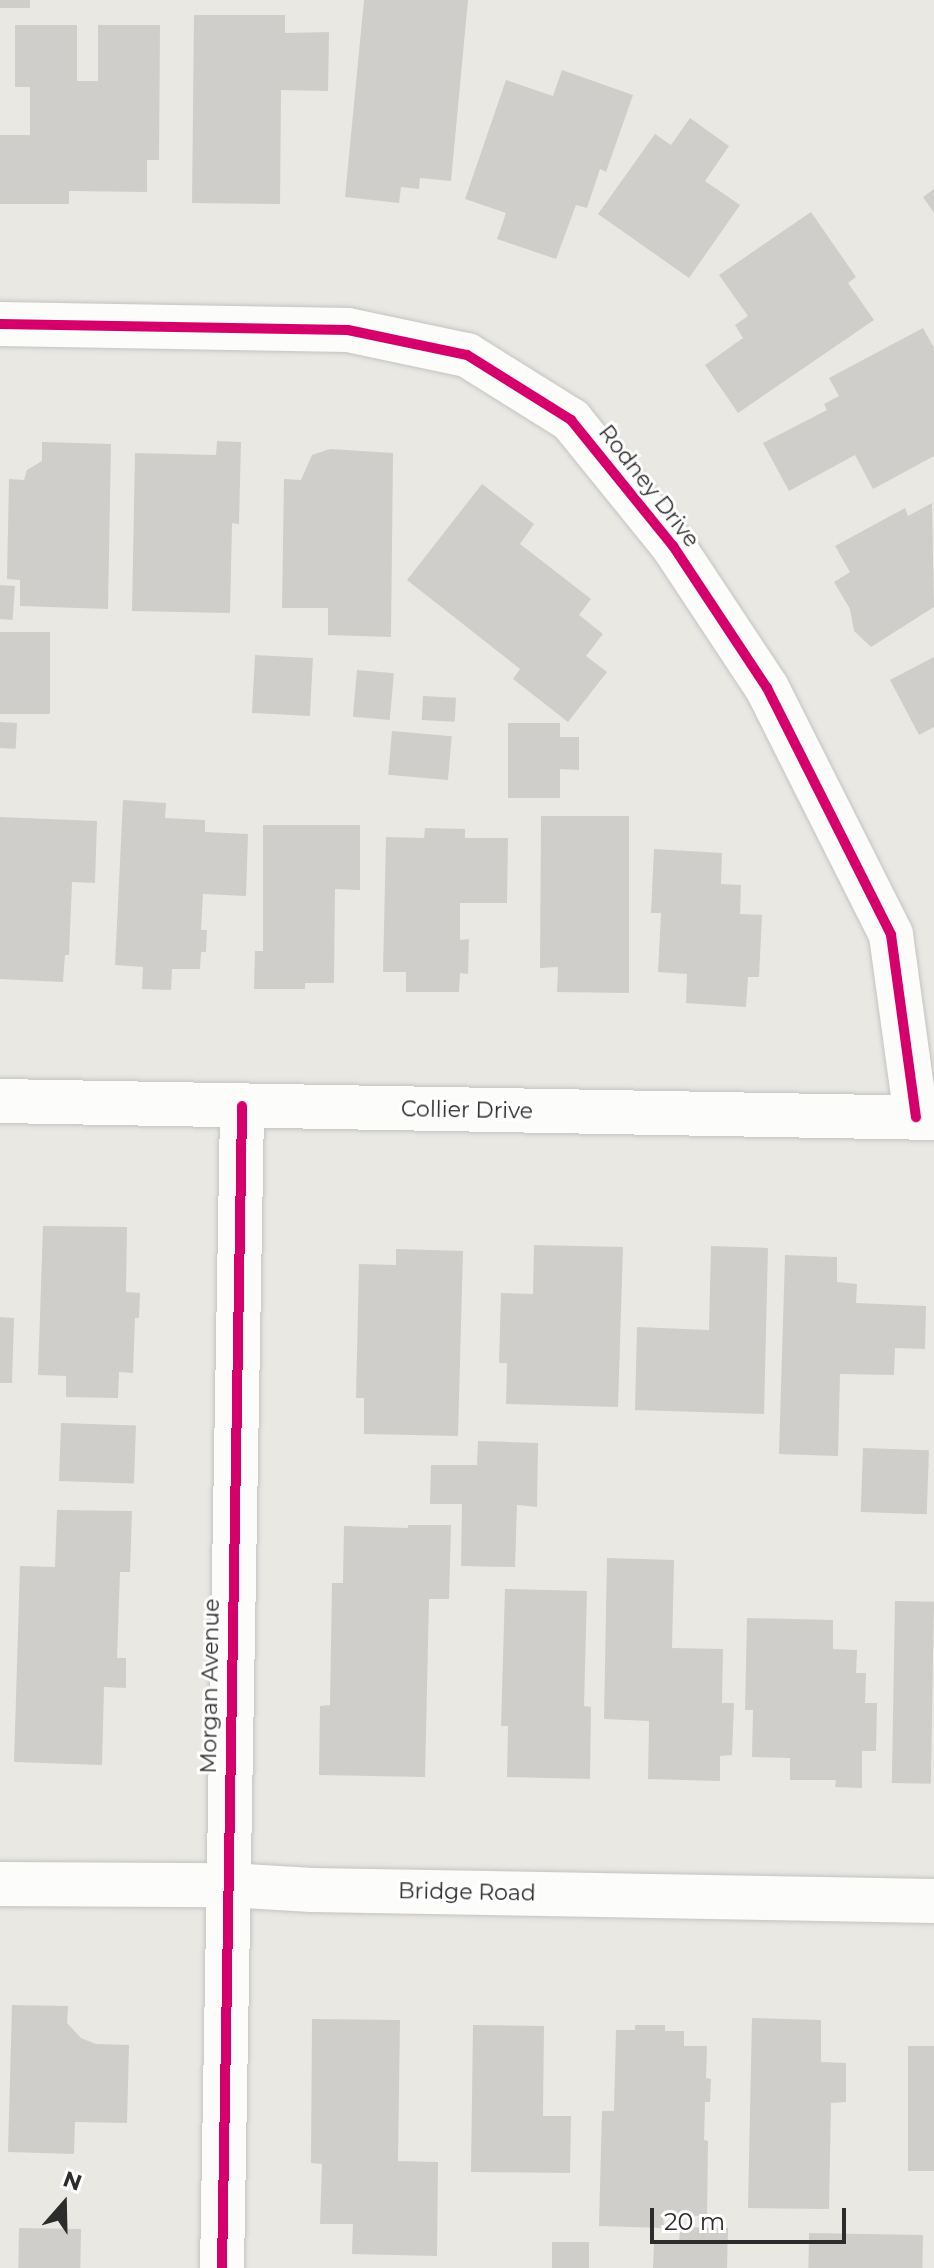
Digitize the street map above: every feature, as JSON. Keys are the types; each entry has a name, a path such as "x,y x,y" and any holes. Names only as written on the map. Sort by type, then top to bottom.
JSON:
{"street":[{"name":"Rodney Drive","path":"0,324 348,330 467,355 571,420 673,546 767,688 891,935 925,1118"},
{"name":"Collier Drive","path":"0,1101 925,1118"},
{"name":"Morgan Avenue","path":"222,2268 242,1106"},
{"name":"Bridge Road","path":"0,1884 228,1885 328,1890 934,1901"}],"building":[{"path":"0,0 30,0 30,8 0,8"},
{"path":"364,0 468,0 451,181 420,178 419,189 401,187 399,203 345,197"},
{"path":"194,15 285,15 285,33 329,32 328,91 281,90 280,204 192,203"},
{"path":"15,25 77,25 77,81 98,81 98,25 160,25 159,160 147,160 147,192 69,191 69,204 0,204 0,135 30,135 30,87 15,87"},
{"path":"562,70 633,95 606,172 600,169 587,208 576,205 556,259 497,239 506,213 465,199 506,80 553,96"},
{"path":"690,118 729,146 705,181 740,205 689,278 598,214 655,134 671,145"},
{"path":"934,189 934,213 923,197"},
{"path":"811,212 856,277 848,283 874,320 738,413 705,365 743,338 735,325 748,316 719,275"},
{"path":"923,328 934,348 934,456 873,489 855,455 789,491 763,443 827,410 824,404 839,396 829,378"},
{"path":"217,441 241,442 239,524 232,523 230,613 132,611 135,453 216,455"},
{"path":"42,442 111,444 108,609 20,606 20,580 7,579 9,479 24,480 27,470 42,461"},
{"path":"330,449 393,453 391,637 328,635 328,608 282,608 284,479 301,480 312,455"},
{"path":"482,484 534,524 520,544 591,599 579,615 603,634 586,656 607,672 568,722 513,679 520,669 407,580"},
{"path":"932,503 934,607 871,647 854,631 850,609 834,582 850,572 835,546 905,508 908,516"},
{"path":"0,585 15,586 13,620 0,619"},
{"path":"0,632 50,632 50,714 0,714"},
{"path":"255,655 313,658 310,716 252,713"},
{"path":"934,657 934,727 919,735 890,680"},
{"path":"357,670 394,673 390,720 353,717"},
{"path":"423,696 456,698 455,722 422,720"},
{"path":"0,722 17,723 16,749 0,748"},
{"path":"508,723 560,723 560,737 579,737 579,770 560,769 560,798 508,798"},
{"path":"392,731 452,736 448,780 388,775"},
{"path":"123,800 166,803 165,818 205,820 205,832 248,834 246,896 203,894 201,930 207,930 206,952 201,952 200,969 172,969 171,990 142,989 143,967 115,965"},
{"path":"541,816 629,816 629,993 557,992 558,967 540,968"},
{"path":"0,817 97,821 95,883 72,882 69,955 65,955 63,982 0,979"},
{"path":"263,825 360,825 360,890 335,889 334,983 305,983 305,989 254,989 255,951 263,951"},
{"path":"425,828 465,829 465,838 508,838 507,903 460,903 460,940 469,939 468,974 460,973 459,992 406,992 406,972 383,972 386,837 424,838"},
{"path":"654,849 722,853 721,884 741,885 740,914 762,915 759,977 748,977 746,1007 686,1003 687,974 658,972 661,913 651,913"},
{"path":"43,1226 127,1227 126,1292 140,1293 139,1318 135,1318 133,1373 119,1372 118,1398 66,1397 66,1376 38,1375"},
{"path":"534,1245 623,1247 618,1407 506,1404 507,1363 499,1363 501,1293 533,1294"},
{"path":"711,1246 768,1248 764,1414 635,1410 637,1327 709,1330"},
{"path":"396,1249 463,1251 458,1436 364,1434 364,1398 356,1398 359,1264 396,1265"},
{"path":"785,1255 837,1257 837,1282 857,1284 856,1303 926,1306 925,1349 895,1348 894,1375 840,1374 838,1456 779,1454"},
{"path":"0,1317 14,1318 12,1383 0,1383"},
{"path":"61,1423 136,1426 134,1484 59,1481"},
{"path":"478,1441 538,1443 537,1507 517,1505 515,1567 461,1566 462,1504 430,1504 431,1465 477,1465"},
{"path":"863,1448 929,1450 927,1514 861,1512"},
{"path":"57,1510 132,1511 130,1572 120,1572 117,1658 126,1658 126,1688 104,1687 102,1765 14,1762 20,1566 55,1567"},
{"path":"408,1525 451,1525 449,1599 429,1599 425,1777 319,1775 320,1706 330,1705 332,1583 343,1583 344,1526 408,1528"},
{"path":"607,1558 674,1560 672,1648 723,1649 722,1703 734,1703 732,1755 720,1756 720,1781 648,1779 649,1721 604,1719"},
{"path":"505,1589 587,1591 584,1706 591,1707 590,1779 507,1777 508,1726 501,1726"},
{"path":"895,1601 934,1602 931,1784 892,1783"},
{"path":"747,1618 833,1620 833,1649 857,1650 856,1673 866,1673 865,1703 877,1703 876,1751 862,1751 862,1788 835,1787 836,1780 790,1780 790,1758 752,1757 753,1710 745,1710"},
{"path":"12,2005 68,2006 67,2023 81,2038 96,2044 129,2045 127,2123 75,2122 74,2154 8,2152"},
{"path":"752,2018 821,2020 821,2062 846,2063 846,2102 831,2103 829,2209 748,2208"},
{"path":"312,2019 400,2020 398,2161 438,2162 437,2256 352,2254 353,2224 320,2224 322,2164 311,2163"},
{"path":"473,2025 544,2026 543,2116 571,2116 570,2173 471,2172"},
{"path":"635,2025 665,2025 665,2031 684,2031 684,2046 707,2046 706,2078 711,2079 710,2102 705,2102 707,2216 663,2215 664,2228 599,2226 602,2111 614,2111 616,2030 635,2030"},
{"path":"908,2046 934,2046 934,2171 908,2171"},
{"path":"680,2227 728,2228 727,2268 653,2268 654,2243 679,2244"},
{"path":"19,2228 81,2229 80,2268 18,2268"},
{"path":"809,2233 923,2235 922,2268 808,2268"},
{"path":"552,2242 589,2242 589,2268 552,2268"}],"cycle path":[{"path":"0,324 348,330 467,355 571,420 673,546 767,688 891,935 916,1117"},
{"path":"222,2268 242,1106"}]}
